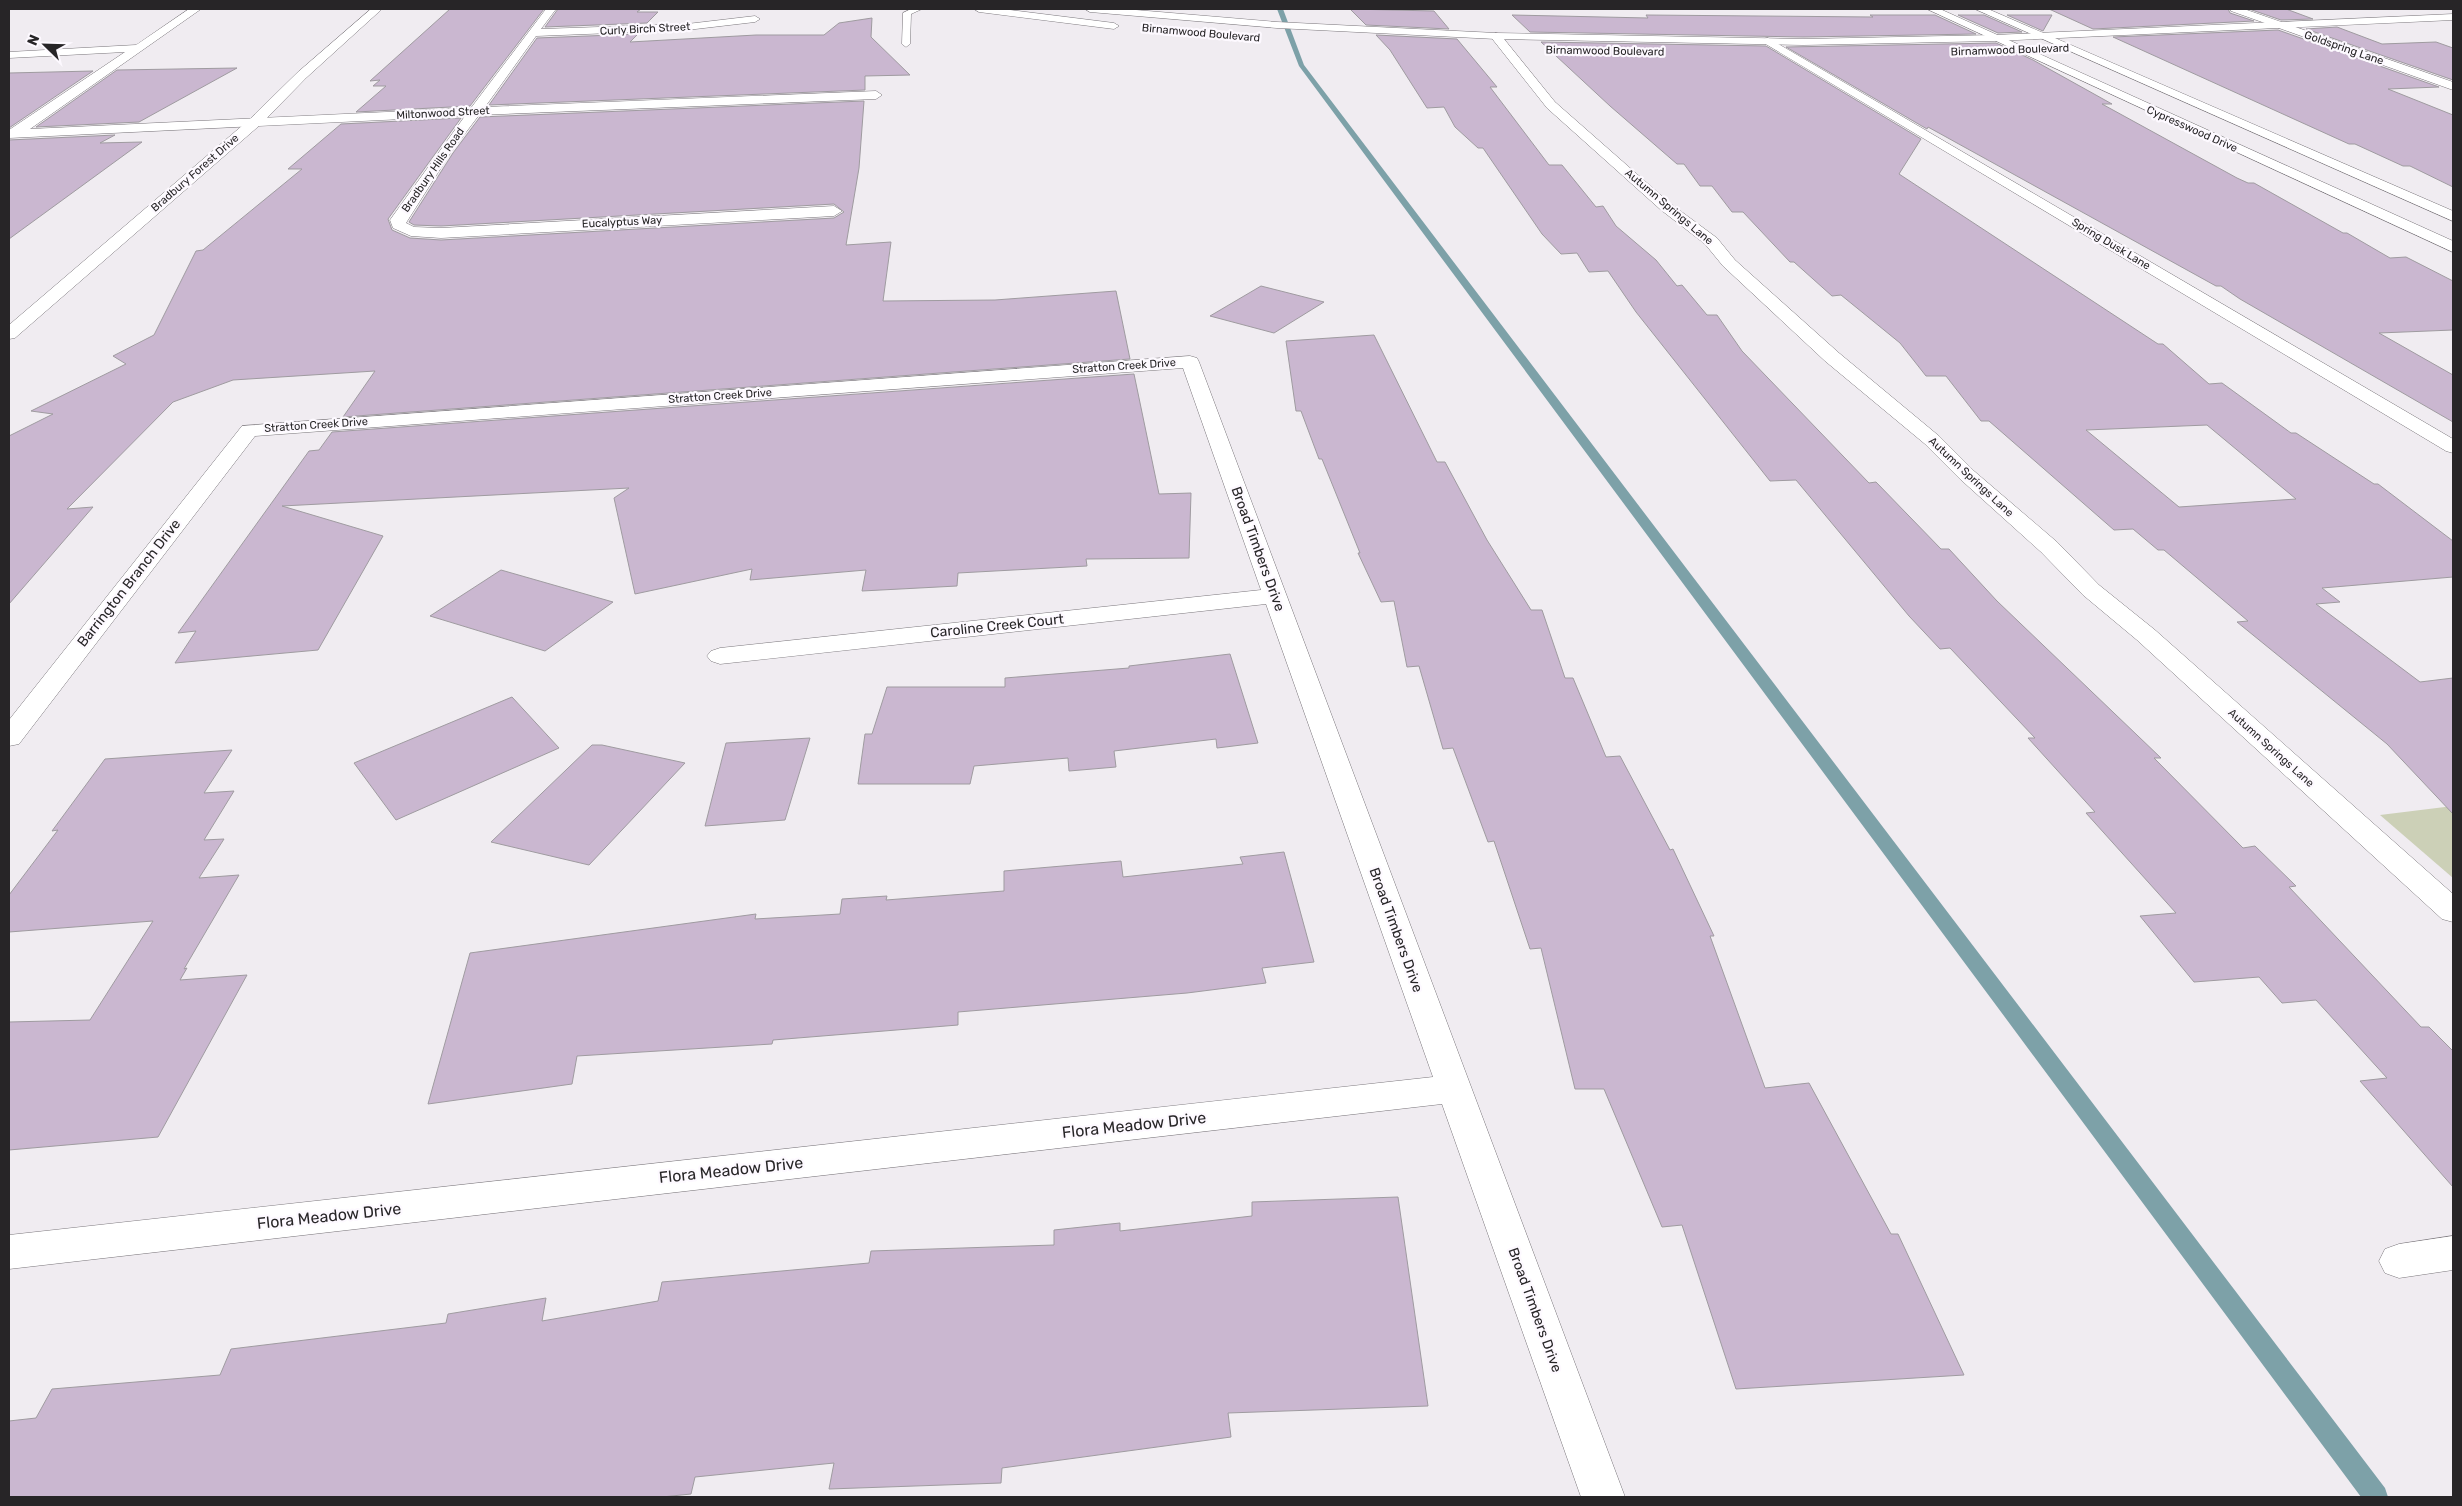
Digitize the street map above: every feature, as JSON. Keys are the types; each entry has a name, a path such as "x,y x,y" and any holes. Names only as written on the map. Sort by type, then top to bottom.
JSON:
{"street":[{"path":"10,135 196,9"},
{"name":"Bradbury Forest Drive","path":"9,334 255,122 302,75 377,9"},
{"name":"Bradbury Hills Road","path":"410,231 398,225 398,220 551,9"},
{"name":"Birnamwood Boulevard","path":"979,9 1122,26"},
{"name":"Birnamwood Boulevard","path":"1090,9 1276,25 1375,29 1504,45 1770,48 2453,16"},
{"name":"Cypresswood Drive","path":"1932,9 2453,247"},
{"name":"Cypresswood Drive","path":"1980,9 2453,216"},
{"name":"Goldspring Lane","path":"2235,9 2453,86"},
{"name":"Curly Birch Street","path":"534,33 678,28 756,19"},
{"name":"Birnamwood Boulevard","path":"2155,43 2192,37 2231,27"},
{"name":"Autumn Springs Lane","path":"1504,45 1551,105 1666,207 1711,241 1729,263 1832,357 1932,440 1967,475 2048,547 2091,590 2146,635 2453,911"},
{"name":"Birnamwood Boulevard","path":"1995,51 2099,47"},
{"path":"9,55 139,48"},
{"name":"Spring Dusk Lane","path":"1770,48 1791,55 2453,447"},
{"path":"1791,55 1819,54"},
{"name":"Miltonwood Street","path":"10,135 255,122 876,95"},
{"name":"Eucalyptus Way","path":"410,231 441,233 834,211"},
{"name":"Stratton Creek Drive","path":"249,430 1190,362"},
{"name":"Broad Timbers Drive","path":"1190,362 1603,1497"},
{"name":"Barrington Branch Drive","path":"11,732 249,430"},
{"name":"Caroline Creek Court","path":"720,656 1274,596"},
{"name":"Flora Meadow Drive","path":"9,1252 1454,1089"},
{"path":"2399,1261 2453,1253"}],"lane":[{"path":"906,44 906,13 918,9"}],"green space":[{"path":"2453,806 2453,878 2380,815"}],"building":[{"path":"450,9 544,9 470,106 356,112 386,86 373,86 380,80 370,81"},
{"path":"558,9 641,9 637,12 658,12 647,23 545,27"},
{"path":"1350,9 1434,11 1449,29 1366,25"},
{"path":"2049,9 2228,9 2230,13 2254,21 2093,29"},
{"path":"2249,9 2286,9 2313,19 2281,20"},
{"path":"1512,15 1648,18 1646,15 1873,17 1870,15 1935,15 1976,34 1803,37 1530,32"},
{"path":"1958,15 1984,15 2022,32 1998,33"},
{"path":"2007,15 2052,15 2043,31"},
{"path":"872,18 871,37 910,75 865,76 865,90 489,105 537,38 638,34 630,42 756,35 824,35 839,23"},
{"path":"2337,27 2382,44 2436,42 2453,48 2453,80 2306,29"},
{"path":"2278,30 2439,87 2388,89 2453,115 2453,187 2410,166 2403,166 2355,144 2349,144 2113,37"},
{"path":"1376,35 1457,39 1497,87 1490,87 1549,165 1562,165 1596,207 1603,206 1616,226 1656,260 1677,286 1682,285 1707,315 1717,315 1742,351 1869,483 1876,482 1941,549 1949,549 1997,601 2161,758 2154,758 2243,848 2255,846 2296,886 2289,887 2421,1027 2429,1027 2453,1051 2453,1187 2360,1081 2387,1078 2316,1000 2282,1003 2259,977 2194,982 2140,916 2176,913 2086,813 2095,812 2028,738 2035,738 1950,648 1940,649 1909,616 1796,480 1770,481 1636,312 1608,271 1589,272 1577,253 1561,254 1542,234 1483,148 1478,148 1455,127 1444,107 1427,108 1390,50"},
{"path":"1541,42 1766,46 1921,139 1899,174 2158,344 2163,344 2209,384 2222,383 2291,433 2296,433 2374,484 2378,484 2453,541 2453,577 2322,588 2340,602 2316,604 2420,682 2453,678 2453,814 2387,744 2237,622 2248,621 2164,550 2158,550 2133,529 2114,530 1989,421 1981,421 1946,376 1926,376 1900,343 1841,295 1832,296 1794,262 1790,262 1743,212 1732,212 1712,186 1700,186 1684,164 1677,164 1610,106","holes":["2207,425 2296,499 2179,507 2086,430"]},
{"path":"1996,43 2033,60 2112,104 2102,104 2237,178 2248,183 2254,183 2390,258 2406,257 2453,281 2453,330 2379,333 2453,375 2453,422 2240,299 2221,286 2216,286 1928,127 1927,129 1786,47"},
{"path":"237,68 139,122 36,127 117,70"},
{"path":"93,71 9,128 9,73"},
{"path":"864,101 859,168 846,245 891,242 883,301 995,300 1116,291 1130,359 343,417 375,371 233,380 173,402 67,509 93,507 9,604 9,436 53,414 31,411 126,364 113,356 154,335 196,251 203,250 302,169 288,169 341,124 461,118 388,219 392,230 410,238 441,240 834,218 844,212 834,204 441,226 414,225 409,222 453,153 480,117"},
{"path":"115,135 100,143 142,142 9,239 9,140"},
{"path":"1261,286 1324,302 1274,333 1210,316"},
{"path":"1374,335 1437,462 1445,462 1487,540 1531,610 1542,610 1565,678 1573,678 1606,757 1620,756 1670,850 1673,849 1714,936 1710,936 1765,1088 1809,1083 1891,1234 1898,1234 1964,1375 1736,1389 1682,1225 1662,1227 1604,1089 1575,1089 1541,948 1530,949 1494,841 1488,842 1453,748 1443,749 1419,666 1407,667 1394,601 1381,602 1358,553 1360,553 1322,459 1319,459 1301,411 1296,411 1286,341"},
{"path":"1134,374 1159,494 1191,493 1189,558 1086,559 1087,566 958,573 957,586 862,591 866,570 750,580 752,569 635,594 614,498 629,488 282,506 383,536 318,650 175,663 196,631 178,633 309,451 319,450 332,432"},
{"path":"501,570 613,602 545,651 430,616"},
{"path":"1230,654 1258,743 1217,748 1216,739 1114,751 1116,767 1069,771 1068,758 974,766 970,784 858,784 865,734 872,734 887,687 1005,687 1005,678 1129,668 1129,666"},
{"path":"512,697 559,748 396,820 354,763"},
{"path":"810,738 785,820 705,826 726,743"},
{"path":"592,745 602,745 685,763 589,865 491,842"},
{"path":"232,750 204,793 234,791 204,840 224,839 199,878 239,875 184,969 187,968 180,980 247,975 158,1137 9,1150 9,1022 90,1020 153,921 9,932 9,895 58,830 52,831 105,759"},
{"path":"1284,852 1314,962 1262,968 1266,983 1187,993 958,1012 958,1025 773,1040 772,1044 577,1056 572,1084 428,1104 470,953 756,914 755,919 840,914 842,899 887,896 886,900 1004,891 1004,871 1121,861 1123,877 1243,864 1240,857"},
{"path":"1398,1197 1428,1406 1228,1413 1231,1437 1002,1468 1001,1483 829,1489 834,1463 695,1477 691,1494 662,1497 9,1497 9,1421 36,1418 52,1389 220,1375 231,1349 446,1323 448,1314 546,1298 542,1321 658,1301 662,1282 869,1263 871,1251 1054,1245 1054,1230 1120,1223 1120,1231 1252,1216 1252,1202"}],"waterway":[{"path":"1280,9 1301,65 2376,1497"}]}
